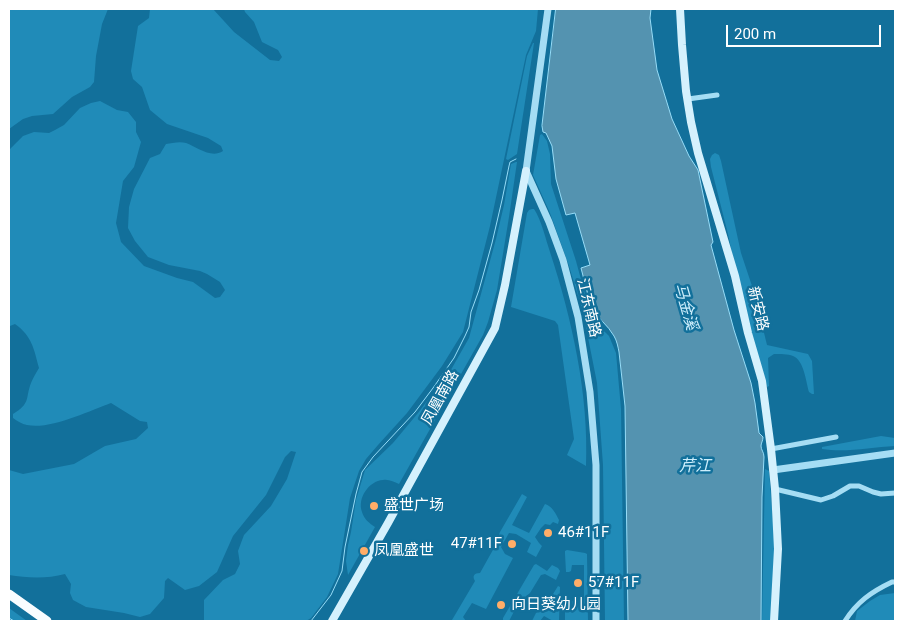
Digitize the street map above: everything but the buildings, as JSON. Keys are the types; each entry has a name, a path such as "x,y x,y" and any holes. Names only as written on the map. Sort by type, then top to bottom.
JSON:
{"highway":[{"path":"9,594 47,621"}],"main road":[{"name":"新安路","path":"680,9 691,122 762,381 775,489 778,549 774,621"},
{"name":"凤凰南路","path":"332,621 495,328 526,171"}],"street":[{"path":"526,171 548,9"},
{"path":"688,99 717,95"},
{"name":"江东南路","path":"526,171 549,222 563,260 578,317 590,392 596,465 596,621"},
{"path":"771,449 836,437"},
{"path":"773,470 895,453"},
{"path":"775,489 821,500 833,496 850,486 859,486 881,494 895,493"},
{"path":"845,621 852,609 872,593 895,582"}],"shaded area":[{"path":"9,9 108,9 102,24 96,56 94,82 90,87 72,97 53,114 23,119 9,129"},
{"path":"150,9 213,9 234,32 270,60 279,61 282,57 278,50 262,42 254,22 244,9 538,9 536,31 526,55 490,226 463,332 442,366 407,413 366,459 359,471 350,498 338,574 327,597 311,618 306,621 204,621 204,600 223,580 235,574 240,564 238,551 244,535 271,506 287,479 296,452 291,451 285,457 266,495 233,536 217,572 199,586 185,590 168,578 165,581 164,598 150,614 140,617 86,607 73,600 70,593 71,584 65,574 37,578 9,575 9,470 23,474 74,464 105,446 136,439 148,428 147,422 140,421 111,403 47,425 27,425 13,418 13,414 25,404 31,383 39,368 29,338 15,324 9,328 9,150 23,136 34,132 49,133 64,125 80,108 91,103 100,101 117,110 128,112 136,122 136,132 141,142 134,167 123,181 116,223 121,242 144,266 193,282 215,298 220,297 225,290 220,282 200,271 169,265 148,257 135,241 128,228 129,207 134,189 150,158 160,154 166,144 184,142 204,152 214,154 223,151 221,146 208,138 167,124 150,110 142,87 133,79 131,71 138,26 149,18"},
{"path":"533,43 517,154 508,160 506,159 527,56"},
{"path":"542,134 547,141 550,154 551,184 576,261 590,313 595,322 609,336 616,353 621,409 624,621 605,621 603,465 597,383 583,312 569,266 550,213 533,175 540,135"},
{"path":"715,153 719,155 721,161 741,253 754,292 767,345 808,354 812,361 814,394 809,392 800,362 797,358 789,355 774,354 768,358 769,386 765,385 739,287 711,167 710,159"},
{"path":"517,162 497,290 483,335 399,484 389,480 378,481 365,491 361,501 362,512 367,521 375,527 348,575 346,561 348,545 356,500 365,470 393,443 418,413 452,368 469,338 496,239 511,164"},
{"path":"532,209 537,213 543,230 572,330 585,412 586,466 567,455 574,439 558,325 555,321 511,307 527,213"},
{"path":"881,436 895,438 895,446 849,450 822,449 822,447"},
{"path":"765,469 769,471 775,554 772,621 762,621"},
{"path":"522,494 527,497 512,525 529,533 545,504 550,506 555,513 559,520 558,524 553,522 550,525 545,524 535,537 542,546 536,557 527,552 531,543 516,534 509,533 501,547 505,554 513,558 486,609 472,603 463,617 466,621 452,620 475,581 474,575 480,573 494,548 500,532"},
{"path":"565,551 587,554 588,621 565,621 565,601 584,601 584,565 572,565 571,571 566,572"},
{"path":"536,564 547,571 552,565 558,568 560,571 556,580 545,574 541,575 530,593 519,602 509,621 503,621 503,618"},
{"path":"558,586 560,587 559,621 553,621 544,616 540,621 532,621 536,613 545,607"},
{"path":"895,593 895,621 855,621 857,611 870,601 880,595"},
{"path":"9,608 27,621 9,621"}],"water":[{"name":"芹江","path":"556,9 651,9 650,18 657,70 672,119 689,156 698,170 713,242 711,245 734,330 751,383 759,433 763,437 761,446 764,457 761,621 628,621 625,406 619,352 614,336 591,307 581,268 590,265 575,213 566,215 556,179 552,146 546,133 543,132 542,126"}],"waterway":[{"path":"311,621 331,595 342,571 345,547 362,472 373,457 415,412 433,388 454,358 469,327 471,312 492,243 510,162 516,159"},
{"path":"9,618 14,621"}],"place":[{"name":"盛世广场","path":"374,506"},
{"name":"46#11F","path":"548,533"},
{"name":"47#11F","path":"512,544"},
{"name":"凤凰盛世","path":"364,551"},
{"name":"57#11F","path":"578,583"},
{"name":"向日葵幼儿园","path":"501,605"}],"water label":[{"name":"马金溪","path":"685,307"}]}
